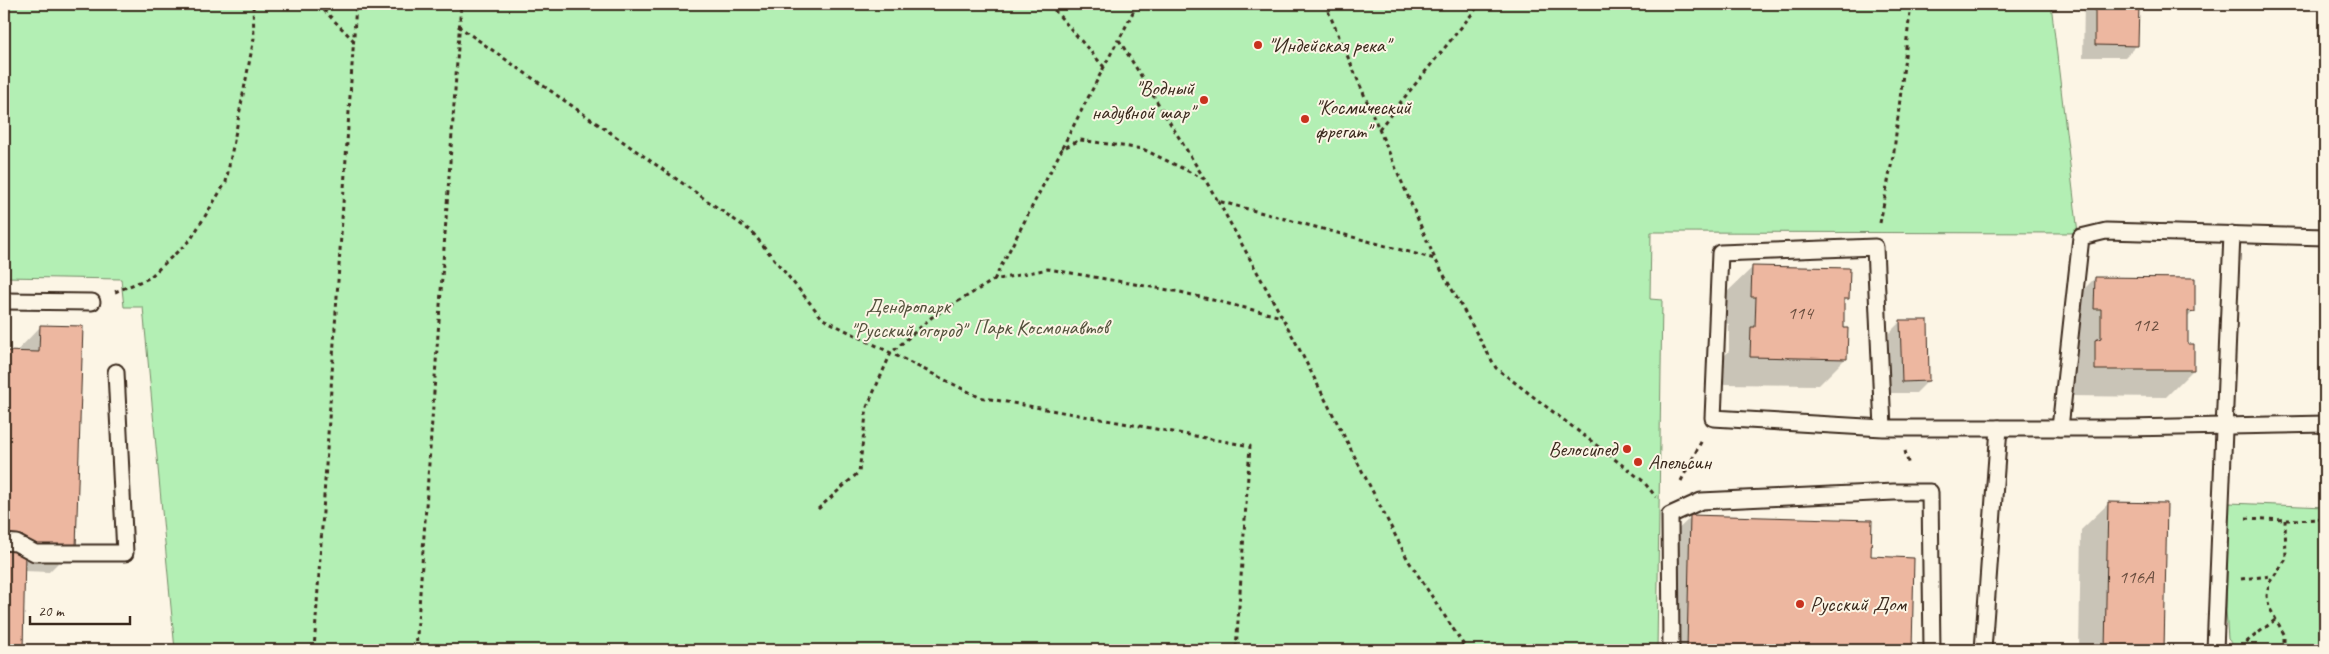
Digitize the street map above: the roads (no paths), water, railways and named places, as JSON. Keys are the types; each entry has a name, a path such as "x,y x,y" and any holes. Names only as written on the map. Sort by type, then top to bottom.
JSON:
{"lane":[{"path":"2060,428 2080,237 2106,231 2325,237"},
{"path":"2215,650 2232,234"},
{"path":"1883,428 1875,248 1720,253 1713,418 1883,428 2060,428 2325,424"},
{"path":"4,301 92,302"},
{"path":"4,542 16,543 35,553 125,553 116,372"},
{"path":"1984,650 1999,428"},
{"path":"1671,650 1670,515 1701,501 1894,492 1930,492 1932,650"}],"place":[{"name":"\"Индейская река\"","path":"1258,45"},
{"name":"\"Водный надувной шар\"","path":"1204,100"},
{"name":"\"Космический фрегат\"","path":"1305,119"},
{"name":"Велосипед","path":"1627,449"},
{"name":"Апельсин","path":"1638,462"},
{"name":"Русский Дом","path":"1800,604"}],"park label":[{"name":"Дендропарк \"Русский огород\"","path":"908,318"},
{"name":"Парк Космонавтов","path":"1041,327"}]}
